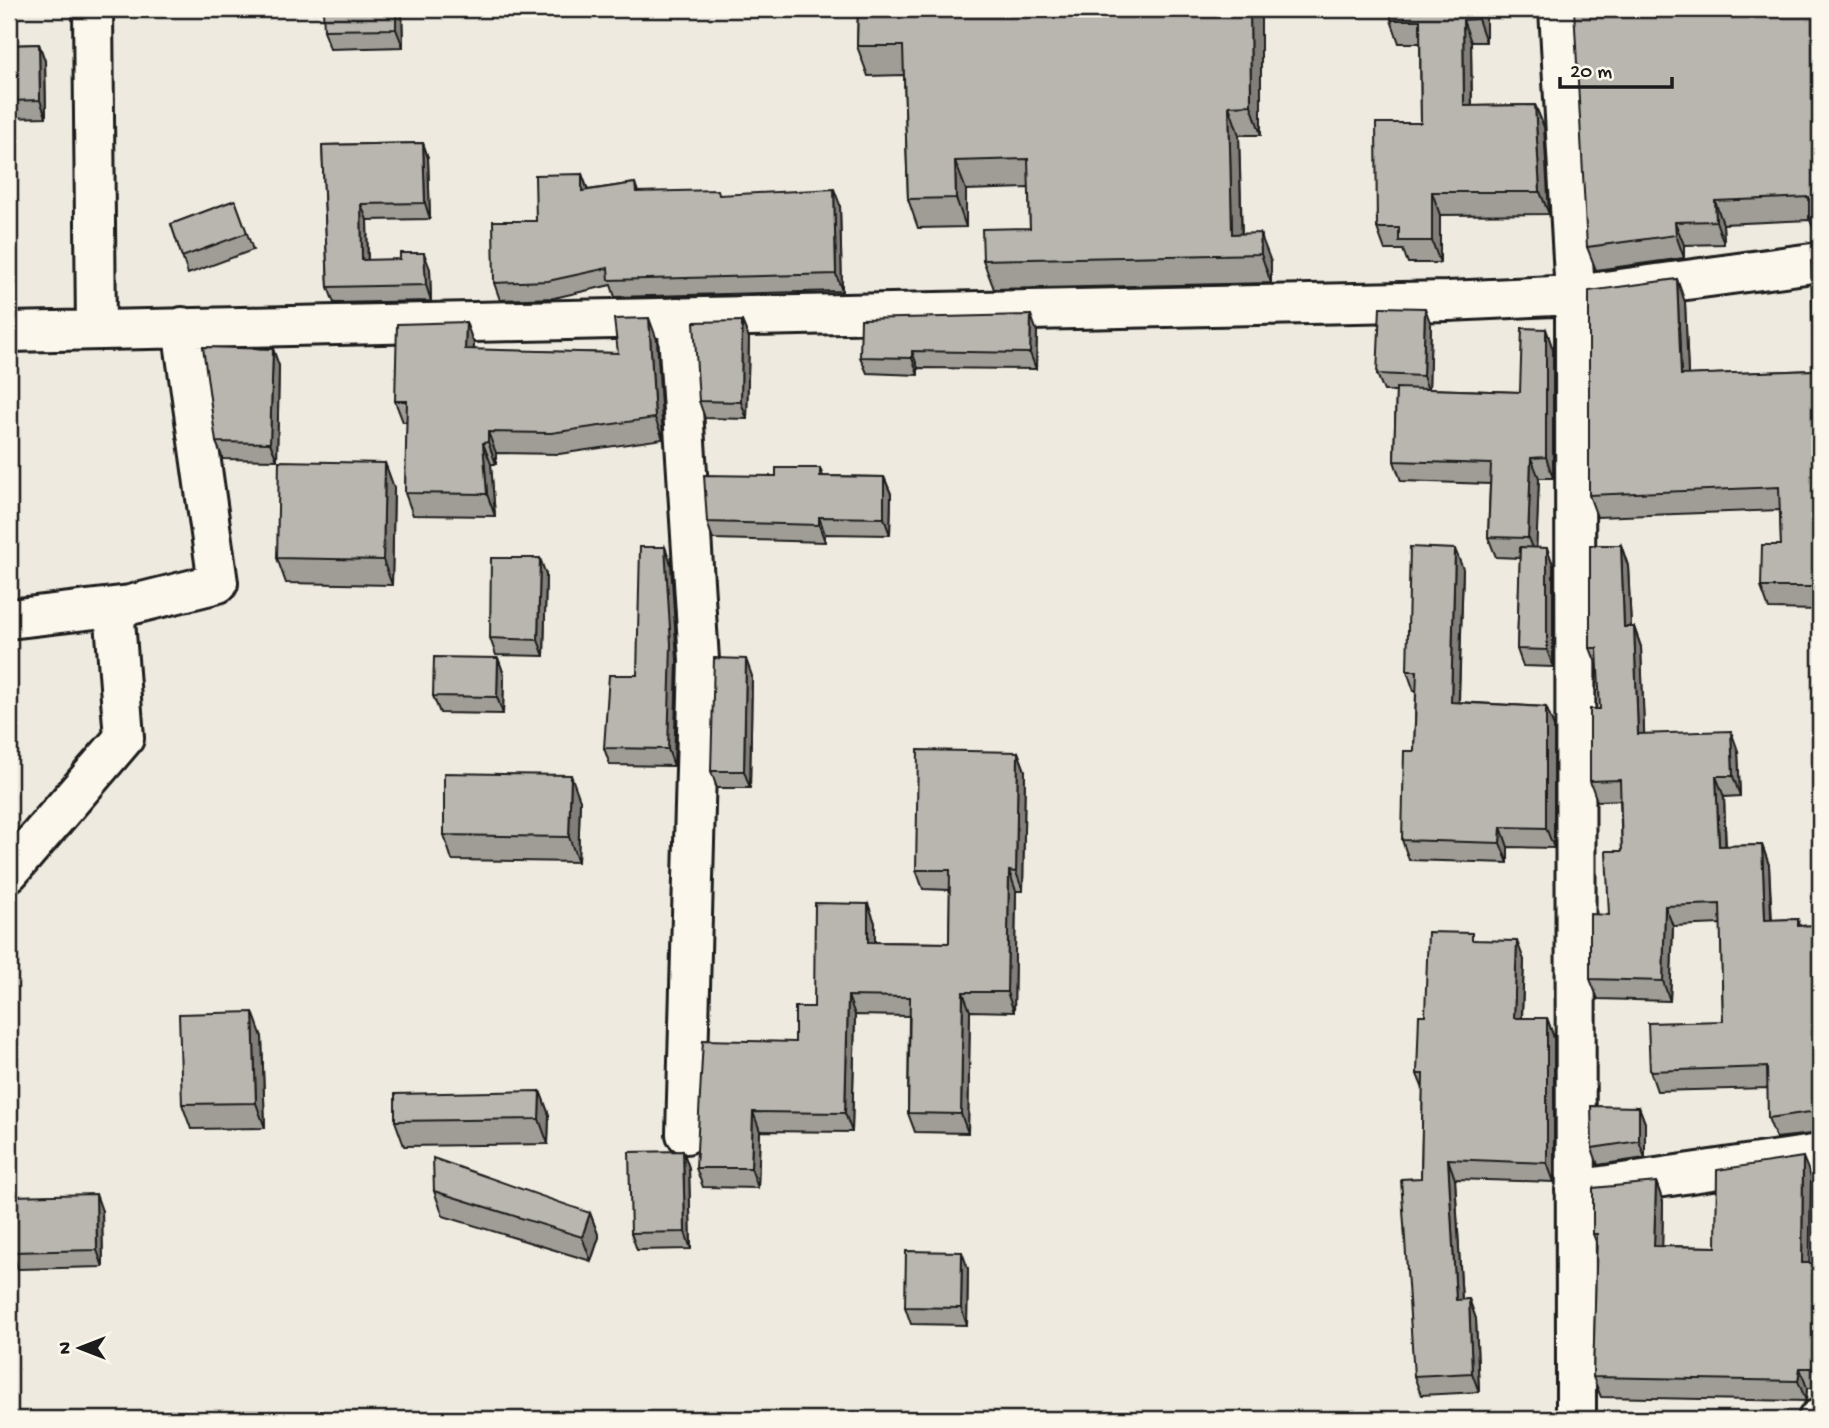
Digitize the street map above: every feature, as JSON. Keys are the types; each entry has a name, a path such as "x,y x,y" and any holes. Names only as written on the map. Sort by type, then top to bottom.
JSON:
{"street":[{"path":"93,9 96,329"},
{"path":"1559,9 1575,295 1576,1419"},
{"path":"9,332 1435,302 1575,295 1820,262"},
{"path":"677,317 699,660 686,1134"},
{"path":"9,619 114,607 218,583 182,327"},
{"path":"9,872 124,738 114,607"},
{"path":"1575,1190 1820,1154"}],"building":[{"path":"323,9 396,9 396,29 324,30"},
{"path":"858,9 1250,9 1251,105 1229,106 1232,234 1260,233 1261,254 983,260 982,229 1030,228 1028,159 955,161 956,198 908,199 903,46 857,46"},
{"path":"1391,9 1478,9 1478,19 1463,20 1464,106 1535,105 1540,192 1432,192 1432,241 1399,241 1399,228 1377,228 1376,123 1421,123 1420,20 1391,20"},
{"path":"1574,9 1820,9 1820,219 1809,218 1809,197 1715,201 1716,221 1675,222 1676,235 1587,247"},
{"path":"39,44 40,100 9,101 9,45"},
{"path":"423,143 425,203 361,204 362,260 400,259 400,253 424,253 426,285 328,287 322,145"},
{"path":"582,174 582,191 635,183 636,192 718,190 719,195 834,189 836,274 609,280 608,268 548,281 494,283 493,221 536,221 535,175"},
{"path":"235,200 247,233 182,257 171,224"},
{"path":"1820,258 1820,587 1761,587 1762,545 1781,545 1779,487 1589,495 1589,291 1677,279 1681,375 1814,370 1811,261"},
{"path":"1380,307 1425,308 1423,376 1377,374"},
{"path":"1031,315 1030,353 912,351 912,358 860,357 861,319"},
{"path":"649,318 655,418 551,433 488,432 488,442 483,443 487,494 405,493 407,401 395,401 397,324 466,322 465,349 618,353 614,319"},
{"path":"742,321 741,402 699,401 694,322"},
{"path":"1522,328 1546,329 1546,457 1531,458 1528,538 1488,537 1491,464 1394,461 1396,388 1520,392"},
{"path":"203,347 273,349 270,443 216,442"},
{"path":"279,461 385,463 383,560 277,558"},
{"path":"776,468 820,468 820,476 884,477 884,518 819,517 819,525 707,522 704,475 776,476"},
{"path":"1590,545 1621,545 1624,627 1634,627 1638,734 1731,731 1733,776 1716,776 1719,846 1762,845 1765,920 1798,919 1798,926 1820,925 1820,1114 1810,1112 1768,1118 1767,1067 1650,1071 1648,1023 1723,1021 1720,904 1665,906 1663,981 1590,979 1590,914 1609,915 1606,851 1622,851 1620,780 1590,781 1590,709 1600,709 1597,648 1590,648"},
{"path":"640,547 665,547 671,644 668,749 604,748 609,675 637,675"},
{"path":"1410,547 1455,549 1451,702 1546,707 1546,828 1501,827 1500,843 1402,840 1404,751 1414,751 1417,671 1407,671"},
{"path":"1520,547 1547,548 1547,650 1517,649"},
{"path":"491,558 540,558 538,640 490,638"},
{"path":"434,657 498,658 497,697 433,696"},
{"path":"714,658 746,659 744,771 711,771"},
{"path":"918,750 1018,752 1016,872 1009,871 1007,992 963,992 961,1114 908,1113 910,997 848,996 845,1113 753,1112 751,1168 696,1168 703,1040 795,1042 795,1007 814,1007 815,903 868,904 868,942 949,943 950,870 916,870"},
{"path":"444,773 571,775 569,837 444,835"},
{"path":"1428,932 1472,933 1472,940 1517,941 1514,1018 1547,1018 1547,1163 1448,1159 1456,1300 1469,1299 1472,1373 1414,1376 1401,1179 1421,1178 1423,1074 1417,1074 1419,1015 1425,1015"},
{"path":"253,1012 256,1103 182,1104 179,1014"},
{"path":"540,1091 539,1119 395,1121 395,1094"},
{"path":"1591,1106 1639,1107 1639,1141 1592,1148"},
{"path":"683,1151 685,1232 631,1233 629,1152"},
{"path":"1803,1157 1802,1263 1820,1263 1820,1368 1800,1368 1798,1381 1593,1377 1597,1234 1593,1234 1593,1188 1656,1182 1654,1246 1716,1247 1717,1170"},
{"path":"433,1158 590,1213 582,1237 434,1191"},
{"path":"96,1194 97,1250 12,1252 11,1196"},
{"path":"906,1251 962,1252 961,1308 905,1307"}]}
